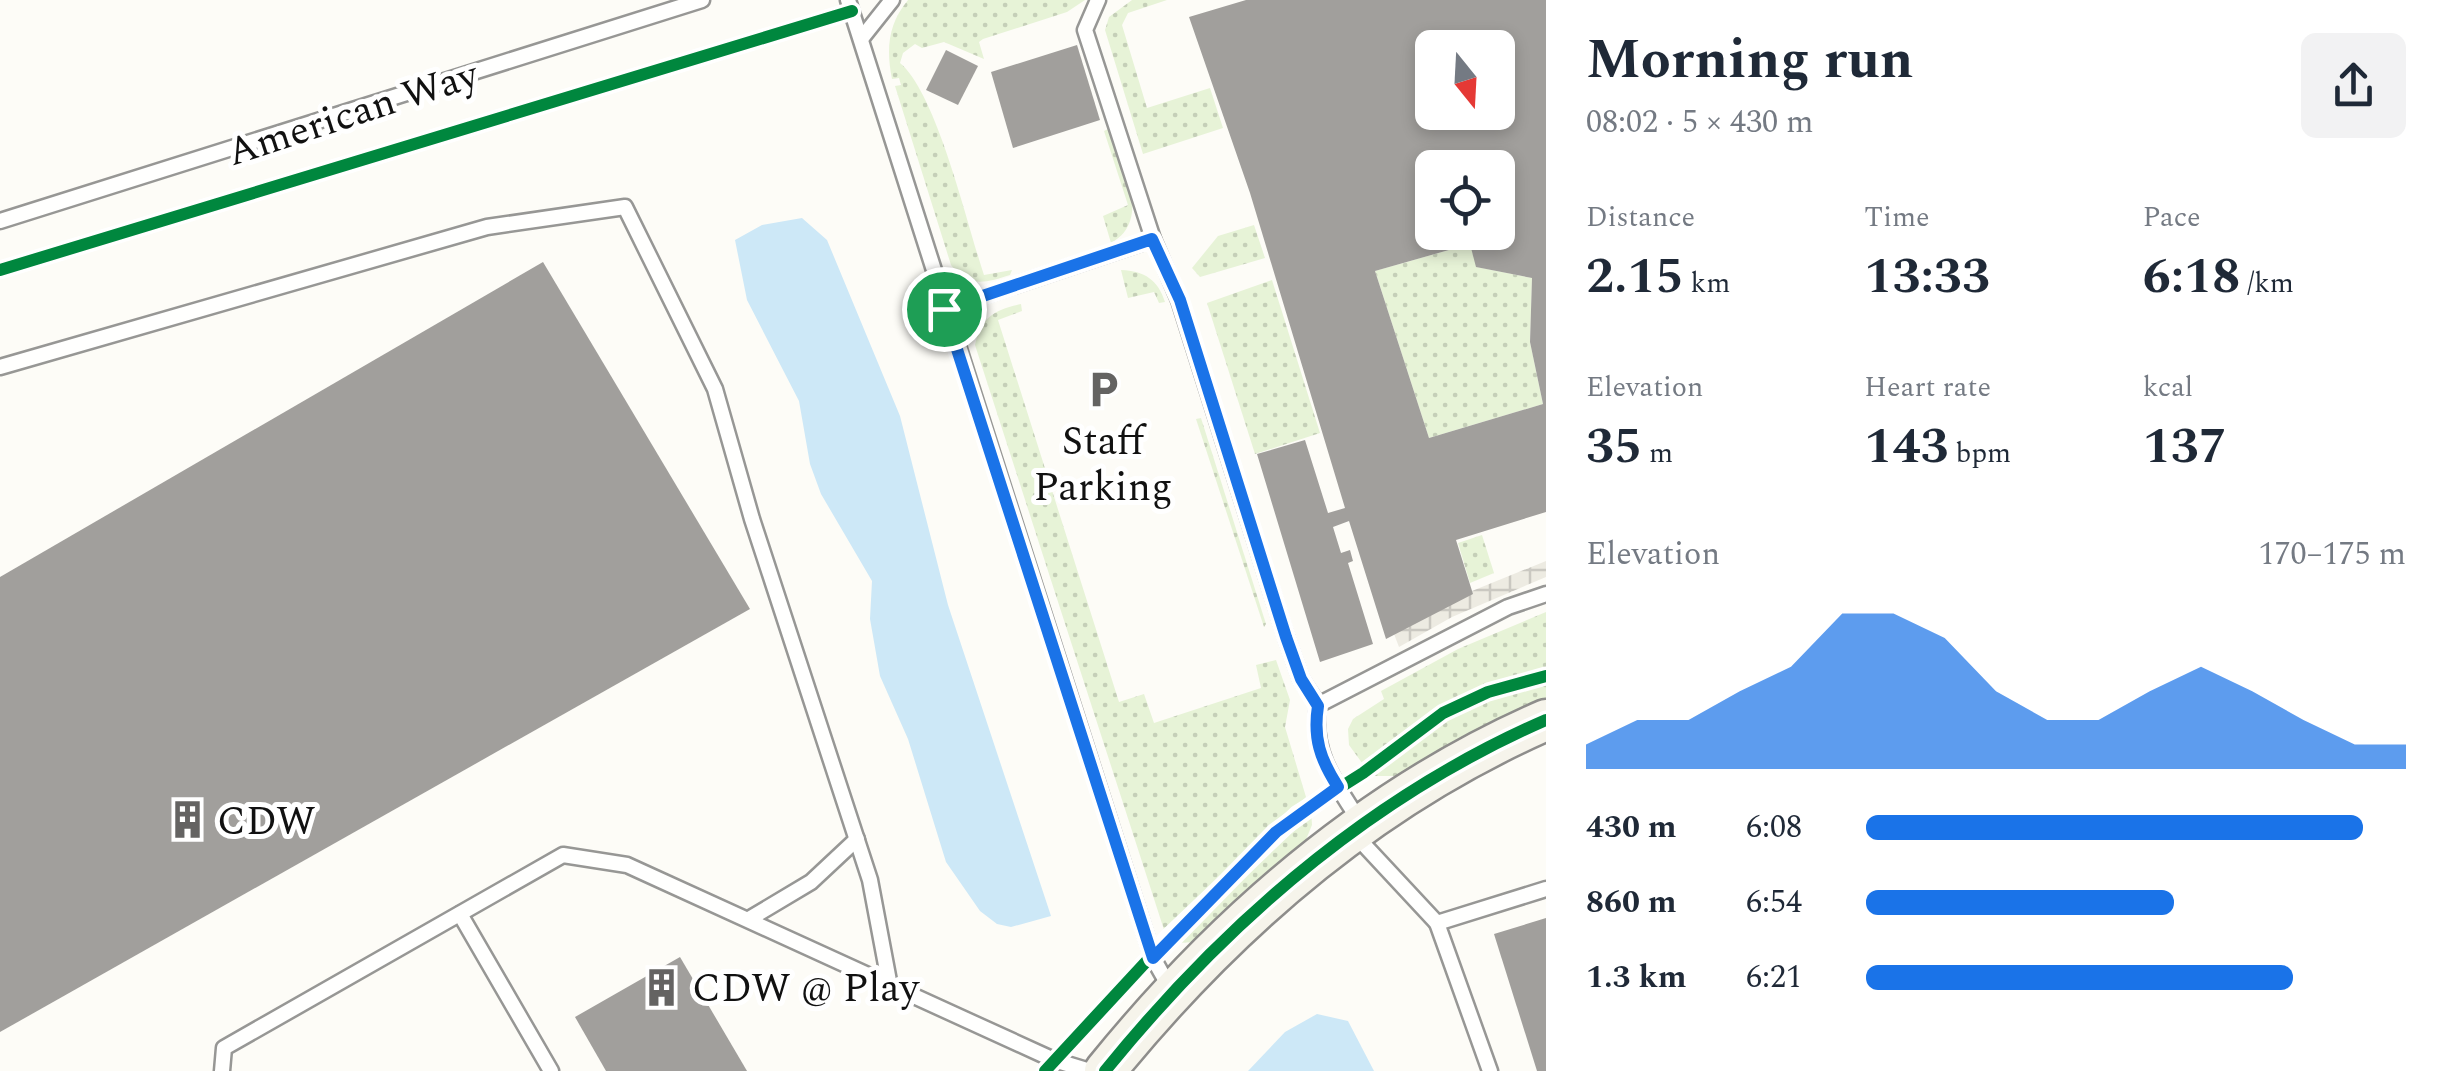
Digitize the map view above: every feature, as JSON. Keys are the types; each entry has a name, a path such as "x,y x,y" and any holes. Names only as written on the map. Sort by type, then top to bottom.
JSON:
{"street":[{"path":"1105,1071 1172,993 1274,893 1356,827 1443,770 1546,720"}],"lane":[{"name":"American Way","path":"0,221 702,0"},
{"path":"848,0 1153,958 1172,993"},
{"path":"860,39 892,0"},
{"path":"1098,0 1086,30 1152,239 1180,300 1291,651 1318,706 1314,733 1324,765 1356,827 1438,923 1490,1071"},
{"path":"0,367 487,227 626,207 715,389 752,519 870,880 889,981"},
{"path":"944,309 1152,239"},
{"path":"1318,706 1508,607 1546,594"},
{"path":"749,919 811,882 857,839"},
{"path":"222,1071 224,1048 563,856 627,865 889,981 1054,1060 1090,1071"},
{"path":"1438,923 1546,889"},
{"path":"460,914 550,1071"}],"green space":[{"path":"908,0 1085,0 1067,12 983,39 979,42 984,59 944,42 922,48 915,44 903,53 900,63 914,79 938,130 984,275 1012,270 1010,275 978,282 964,277 951,265 895,86 901,85 899,78 892,79 890,68 893,28"},
{"path":"1132,0 1167,0 1128,13 1122,25 1147,108 1210,88 1223,128 1143,154 1105,30 1109,17"},
{"path":"1110,128 1131,190 1132,206 1131,220 1124,233 1111,243 1103,216 1128,205 1104,131"},
{"path":"1254,225 1265,258 1200,277 1192,268 1218,236"},
{"path":"1449,250 1472,250 1477,267 1532,278 1530,342 1543,404 1429,438 1375,271"},
{"path":"1121,270 1149,278 1165,302 1159,303 1154,292 1128,298"},
{"path":"1272,280 1320,433 1255,454 1207,303"},
{"path":"1021,304 1022,311 998,320 1119,702 1144,694 1154,723 1261,688 1256,665 1276,660 1290,700 1285,727 1306,797 1166,936 975,345 990,316"},
{"path":"1201,418 1266,624 1264,627 1196,419"},
{"path":"1482,535 1494,573 1470,583 1458,543"},
{"path":"1546,612 1546,672 1469,693 1434,711 1365,767 1349,745 1348,729 1353,719 1384,699 1381,691 1458,649"},
{"path":"1546,683 1546,699 1455,741 1395,776 1369,776 1460,709 1478,700"},
{"path":"1311,810 1312,825 1305,842 1197,942 1176,943 1274,839"}],"shaded area":[{"path":"1546,561 1546,577 1452,617 1399,647 1394,634 1472,591"}],"water":[{"path":"802,218 827,240 900,416 948,605 1051,916 1011,927 997,924 980,911 946,862 908,739 880,676 870,619 872,581 821,494 810,464 799,401 747,300 735,240 762,225"},
{"path":"1317,1014 1348,1021 1374,1071 1248,1071 1285,1032"}],"building":[{"path":"1246,0 1546,0 1546,512 1456,540 1473,594 1386,639 1349,521 1333,527 1341,553 1350,550 1353,561 1348,563 1373,644 1320,662 1257,454 1305,440 1328,513 1345,508 1250,193 1189,17","holes":["1415,150 1515,150 1515,250 1472,250 1476,267 1532,278 1530,342 1543,404 1429,438 1375,271 1449,250 1415,250"]},
{"path":"1077,45 1100,120 1013,148 991,72"},
{"path":"946,50 978,66 958,105 926,90"},
{"name":"CDW","path":"543,262 750,609 0,1032 0,577"},
{"path":"1546,918 1546,1071 1537,1071 1494,934"},
{"name":"CDW @ Play","path":"680,957 747,1071 606,1071 575,1017"}],"cycle path":[{"path":"0,270 852,11"},
{"path":"1045,1071 1169,937 1298,814 1363,773 1443,713 1488,692 1546,676"},
{"path":"1105,1071 1200,964 1304,869 1419,786 1546,720"}],"place":[{"name":"Staff Parking","path":"1103,390"},
{"name":"CDW","path":"187,820"},
{"name":"CDW @ Play","path":"662,987"}],"route":[{"path":"1152,239 1180,300 1286,637 1301,679 1318,706 1314,733 1324,765 1338,787 1276,832 1169,937 1153,958 1112,828 944,309 1152,239"}]}
